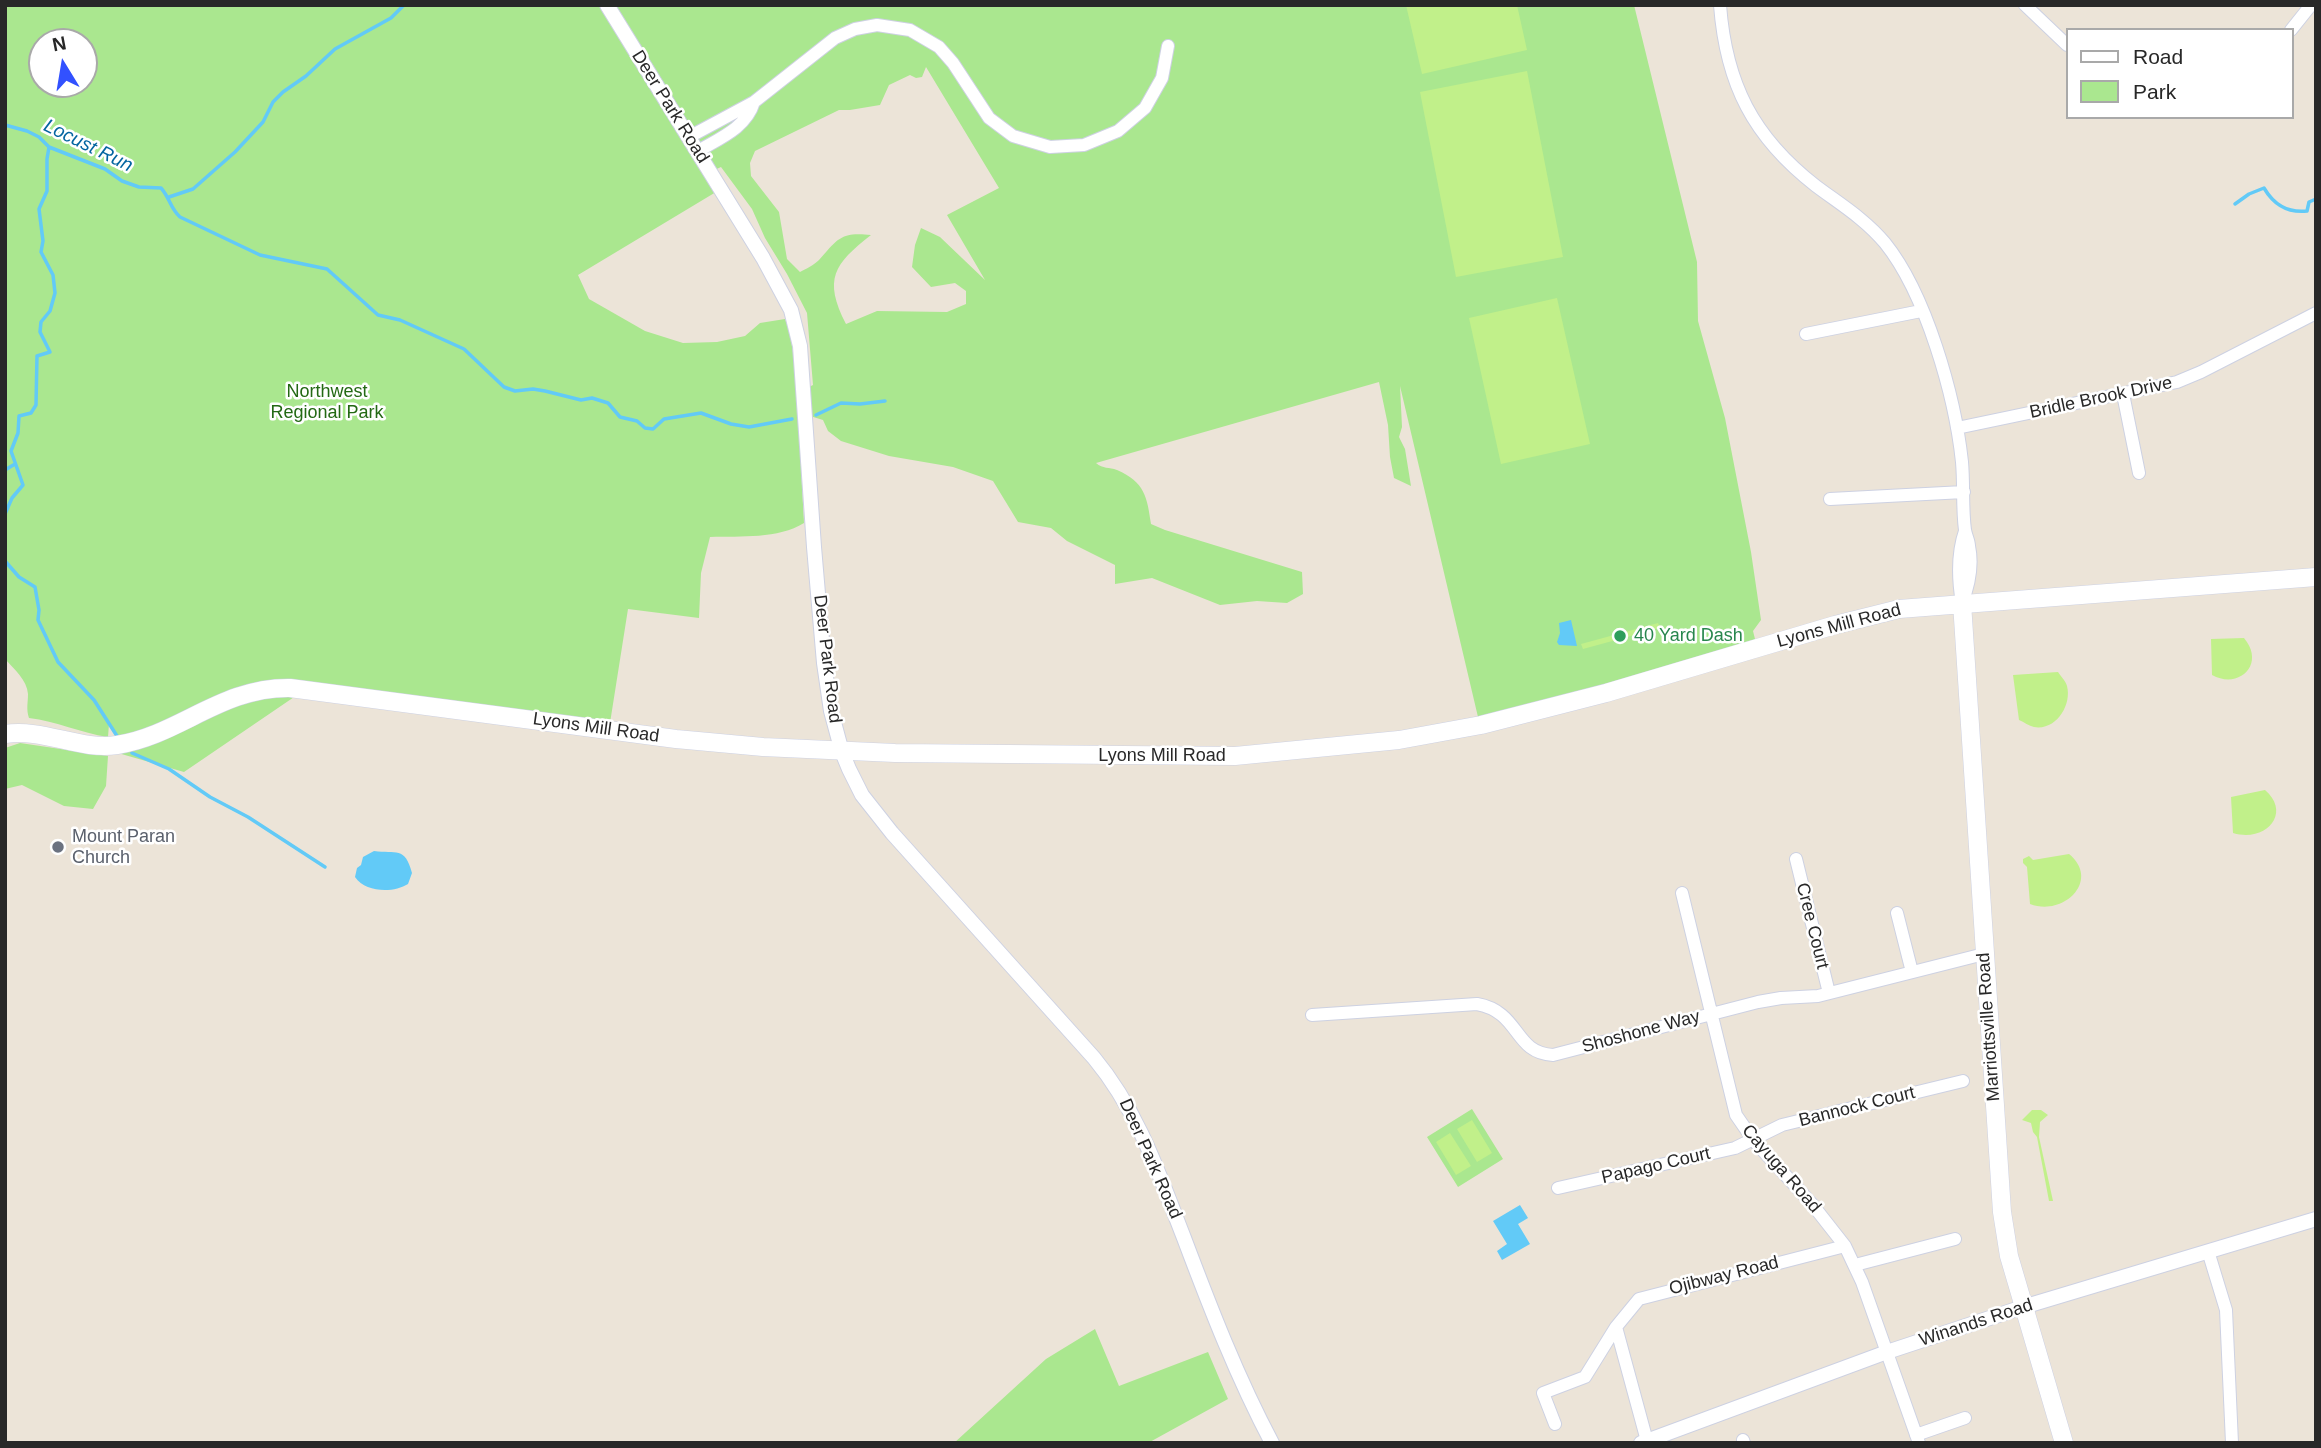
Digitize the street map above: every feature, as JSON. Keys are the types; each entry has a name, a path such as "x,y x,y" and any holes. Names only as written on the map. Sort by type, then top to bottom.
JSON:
{"main road":[{"name":"Lyons Mill Road","path":"5,734 39,734 94,745 120,744 153,733 231,697 265,688 290,688 689,740 842,752 1208,757 1258,754 1390,741 1536,712 1872,615 1910,607 2316,577"},
{"name":"Marriottsville Road","path":"1962,603 2002,1212 2009,1256 2064,1443"}],"street":[{"name":"Deer Park Road","path":"607,5 777,281 791,310 798,332 803,374 824,663 831,711 842,752 855,781 882,821 1094,1058 1120,1093 1147,1143 1229,1353 1272,1443"},
{"name":"Marriottsville Road","path":"1720,5 1726,55 1732,75 1758,128 1797,170 1872,229 1900,266 1921,312 1945,380 1956,428 1964,492 1965,531 1970,547 1969,585 1962,603"},
{"path":"2025,5 2066,44"},
{"path":"2293,28 2311,5"},
{"path":"689,137 754,102 835,38 855,29 889,25 910,30 939,47 953,63 982,109 1006,132 1041,145 1059,148 1084,145 1118,131 1145,108 1162,78 1168,46"},
{"path":"698,151 740,125 750,114 754,102"},
{"path":"1806,334 1921,312"},
{"name":"Bridle Brook Drive","path":"1956,428 2123,394 2189,377 2316,313"},
{"path":"2123,394 2139,473"},
{"path":"1830,499 1964,492"},
{"name":"Cree Court","path":"1796,859 1829,993"},
{"name":"Cayuga Road","path":"1682,893 1737,1115 1754,1141 1812,1204 1855,1265 1918,1439"},
{"path":"1897,913 1912,972"},
{"name":"Shoshone Way","path":"1312,1014 1477,1004 1489,1006 1503,1014 1533,1050 1553,1055 1771,999 1829,993 1984,954"},
{"name":"Bannock Court","path":"1754,1141 1782,1125 1963,1081"},
{"name":"Papago Court","path":"1558,1188 1735,1148 1754,1141"},
{"name":"Winands Road","path":"1644,1442 1887,1352 2023,1307 2316,1219"},
{"path":"1855,1265 1955,1239"},
{"name":"Ojibway Road","path":"1555,1424 1543,1393 1586,1377 1633,1303 1644,1296 1844,1246"},
{"path":"2208,1251 2226,1310 2232,1443"},
{"path":"1616,1327 1644,1442"},
{"path":"1918,1439 1965,1418"}],"green space":[{"name":"Northwest Regional Park","path":"5,5 1634,5 1697,262 1698,321 1725,418 1751,552 1761,620 1753,631 1756,643 1478,717 1400,386 1402,427 1399,437 1405,449 1411,486 1394,478 1388,425 1379,382 1096,463 1117,470 1139,485 1146,498 1151,524 1302,572 1303,594 1287,603 1257,601 1220,605 1152,578 1115,584 1115,565 1067,541 1051,528 1018,522 993,481 953,467 889,456 841,441 828,431 823,420 810,416 809,387 813,385 807,313 752,209 721,167 706,174 716,192 578,275 589,299 645,331 683,343 717,342 745,336 760,323 785,319 790,332 796,374 804,523 771,534 710,537 701,573 699,618 628,609 610,723 267,682 228,691 131,737 117,736 109,724 108,737 29,718 28,694 20,675 5,659","holes":["926,67 999,188 947,215 985,280 940,237 921,228 915,245 912,267 931,287 955,283 966,291 966,304 947,312 877,311 846,324 835,295 836,274 848,255 871,235 852,235 840,239 817,262 800,272 787,259 779,212 751,176 750,163 755,151 839,110 880,105 889,85 910,75 922,77"]},
{"path":"1406,5 1517,5 1527,50 1422,74"},
{"path":"1527,71 1563,257 1456,277 1420,92"},
{"path":"1557,298 1590,444 1501,464 1469,318"},
{"name":"40 Yard Dash","path":"1658,623 1660,628 1583,649 1581,644"},
{"path":"2244,638 2252,657 2246,672 2231,679 2212,675 2211,639"},
{"path":"2058,672 2068,693 2061,715 2042,727 2019,720 2013,675"},
{"path":"300,693 184,772 111,751 247,697"},
{"path":"20,743 108,756 106,786 93,809 64,806 22,785 5,789 5,748"},
{"path":"2265,790 2273,799 2276,808 2272,824 2256,834 2233,833 2231,797"},
{"path":"2069,854 2078,864 2081,875 2080,885 2074,894 2055,905 2043,907 2030,904 2027,867 2023,859 2029,856 2033,860"},
{"path":"1472,1109 1503,1159 1458,1187 1427,1137"},
{"path":"2032,1110 2041,1110 2048,1115 2040,1122 2039,1137 2053,1201 2049,1201 2037,1137 2031,1123 2022,1120"},
{"path":"1472,1120 1492,1153 1477,1162 1457,1129"},
{"path":"1450,1133 1471,1166 1456,1175 1436,1142"},
{"path":"1095,1329 1119,1386 1208,1352 1228,1399 1148,1443 954,1443 1046,1359"}],"water":[{"path":"1571,620 1577,646 1559,645 1559,623"},
{"path":"374,851 403,855 412,873 408,884 395,889 380,890 360,882 355,877 357,868 363,857"},
{"path":"1520,1205 1528,1218 1518,1224 1530,1244 1502,1260 1497,1251 1507,1244 1493,1221"}],"waterway":[{"path":"169,197 193,189 235,152 263,122 273,102 335,49 391,18 404,5"},
{"name":"Locust Run","path":"5,125 27,131 39,137 49,147 105,169 122,181 139,187 161,188 180,217 260,255 327,269 378,315 400,320 464,349 504,387 515,391 545,391 581,400 592,398 608,403 620,417 653,429 664,419 701,413 731,424 749,427 792,419"},
{"path":"5,514 12,498 23,485 11,451 18,433 19,416 31,413 36,405 37,356 50,352 40,332 41,322 50,311 55,293 53,275 41,252 43,241 39,209 47,191 49,147"},
{"path":"2235,204 2264,188 2277,203 2293,211 2307,211 2309,202 2316,199"},
{"name":"Locust Run","path":"816,415 841,403 885,401"},
{"path":"5,470 15,464"},
{"path":"5,561 19,577 35,587 38,620 58,662 94,700 117,736"},
{"path":"132,753 169,769 325,867"}],"place":[{"name":"40 Yard Dash","path":"1620,636"},
{"name":"Mount Paran Church","path":"58,847"}]}
